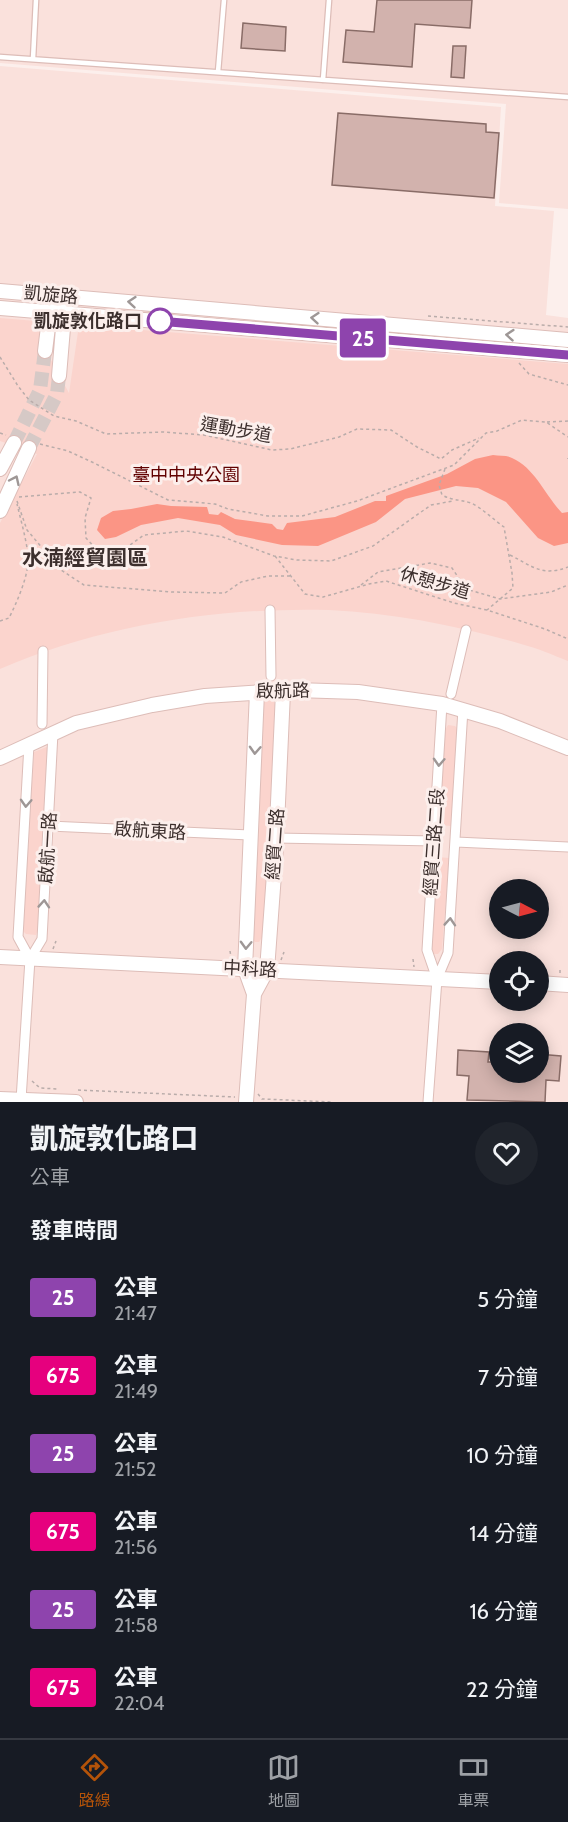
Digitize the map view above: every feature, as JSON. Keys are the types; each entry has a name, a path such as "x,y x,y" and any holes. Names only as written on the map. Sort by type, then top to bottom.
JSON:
{"street":[{"name":"凱旋路","path":"0,291 568,340"},
{"path":"45,351 52,295"},
{"path":"59,376 67,296"},
{"name":"凱旋路","path":"0,308 568,355"},
{"path":"0,469 13,439"},
{"path":"0,511 32,445"},
{"path":"270,610 271,676"},
{"name":"經貿三路二段","path":"437,979 427,950 446,699 466,630"},
{"path":"42,723 43,651"},
{"name":"啟航路","path":"0,758 76,723 152,705 205,696 313,690 446,699 463,709 568,748"},
{"name":"經貿二路","path":"254,994 245,969 258,692"},
{"name":"經貿二路","path":"241,1100 254,994 267,970 283,692"},
{"name":"經貿三路二段","path":"428,1102 437,979 448,953 463,709"},
{"name":"啟航一路","path":"21,1100 30,959 42,939 53,733"},
{"name":"啟航一路","path":"29,744 18,937 30,959"},
{"name":"啟航東路","path":"49,826 250,836"},
{"path":"276,838 435,841"},
{"path":"456,842 568,847"},
{"name":"中科路","path":"0,957 489,981"},
{"path":"549,984 568,985"},
{"path":"0,1099 21,1100 75,1096"}],"lane":[{"path":"33,59 36,0"},
{"path":"218,72 224,0"},
{"path":"323,80 329,0"},
{"path":"0,57 568,98"}],"path":[{"name":"運動步道","path":"0,357 29,400 54,416 76,421 106,434 163,432 204,435 272,450 290,449 357,429 391,430 441,459 452,450 482,436"},
{"path":"516,360 529,374 568,385"},
{"path":"32,445 76,455 168,500 215,504 228,509 268,516 302,516 357,501 454,465 486,432 497,431 522,420 568,421"},
{"path":"546,422 568,437"},
{"path":"0,433 13,439"},
{"path":"445,468 439,484 442,495 453,501"},
{"path":"16,497 80,492 91,498 85,518 86,538 99,552 113,555 144,535 186,531 223,537 274,555 297,560 331,561 373,546 431,504 453,501"},
{"path":"16,497 27,530 61,570 84,585 172,592 225,593 241,582 268,576 291,576"},
{"path":"0,621 9,618 16,604 28,557 16,497"},
{"name":"休憩步道","path":"360,586 386,581 454,603 487,610 513,588 504,527 473,504 453,501"},
{"path":"274,555 304,594 322,597 360,586 378,572 430,563 452,568 466,589 500,599 551,592 568,585"},
{"path":"509,555 542,572 558,571 568,567"},
{"path":"487,610 568,639"},
{"path":"32,1081 40,1088 63,1089"},
{"path":"259,1094 262,1099 333,1102"},
{"path":"75,1096 241,1100"}],"shaded area":[{"path":"0,0 568,0 568,209 499,203 506,104 0,63"},
{"name":"水湳經貿園區","path":"0,66 501,107 495,206 554,211 546,315 568,318 568,1102 0,1102"},
{"path":"493,455 508,456 520,462 562,513 568,512 568,543 554,546 538,538 506,502 478,488 456,486 405,499 376,522 318,546 282,545 236,535 220,525 178,518 141,525 116,537 105,539 97,530 101,518 113,511 157,504 207,507 209,514 218,515 221,512 235,519 272,524 277,529 283,530 287,523 335,517 375,501 386,501 386,496 447,474 475,459"}],"green space":[{"name":"臺中中央公園","path":"0,318 36,321 51,360 69,393 79,325 568,364 568,661 527,646 426,621 329,610 287,610 203,616 120,630 39,654 0,669 0,523 37,454 0,441"},
{"path":"265,700 273,700 277,708 263,936 259,942 255,942 250,936 261,707"},
{"path":"448,725 455,726 459,730 452,826 438,825 445,730"},
{"path":"49,746 36,935 26,934 23,931 34,752"},
{"path":"437,857 449,858 442,949 438,954 433,954 431,950"}],"building":[{"path":"377,0 472,0 470,28 415,24 412,67 343,62 346,30 374,32"},
{"path":"243,23 286,27 285,51 241,48"},
{"path":"453,46 466,46 464,78 451,77"},
{"path":"338,113 486,124 486,132 499,133 494,198 332,185"},
{"path":"458,1050 489,1052 489,1083 546,1083 545,1102 467,1100 469,1076 457,1075"},
{"path":"549,1055 561,1056 559,1081 549,1080"}],"tunnel":[{"path":"14,443 40,390 45,351"},
{"path":"29,448 57,394 59,376"}],"bus line":[{"name":"25","path":"158,321 568,355"}],"place":[{"name":"凱旋敦化路口","path":"160,321"}],"district":[{"name":"水湳經貿園區","path":"85,558"}]}
